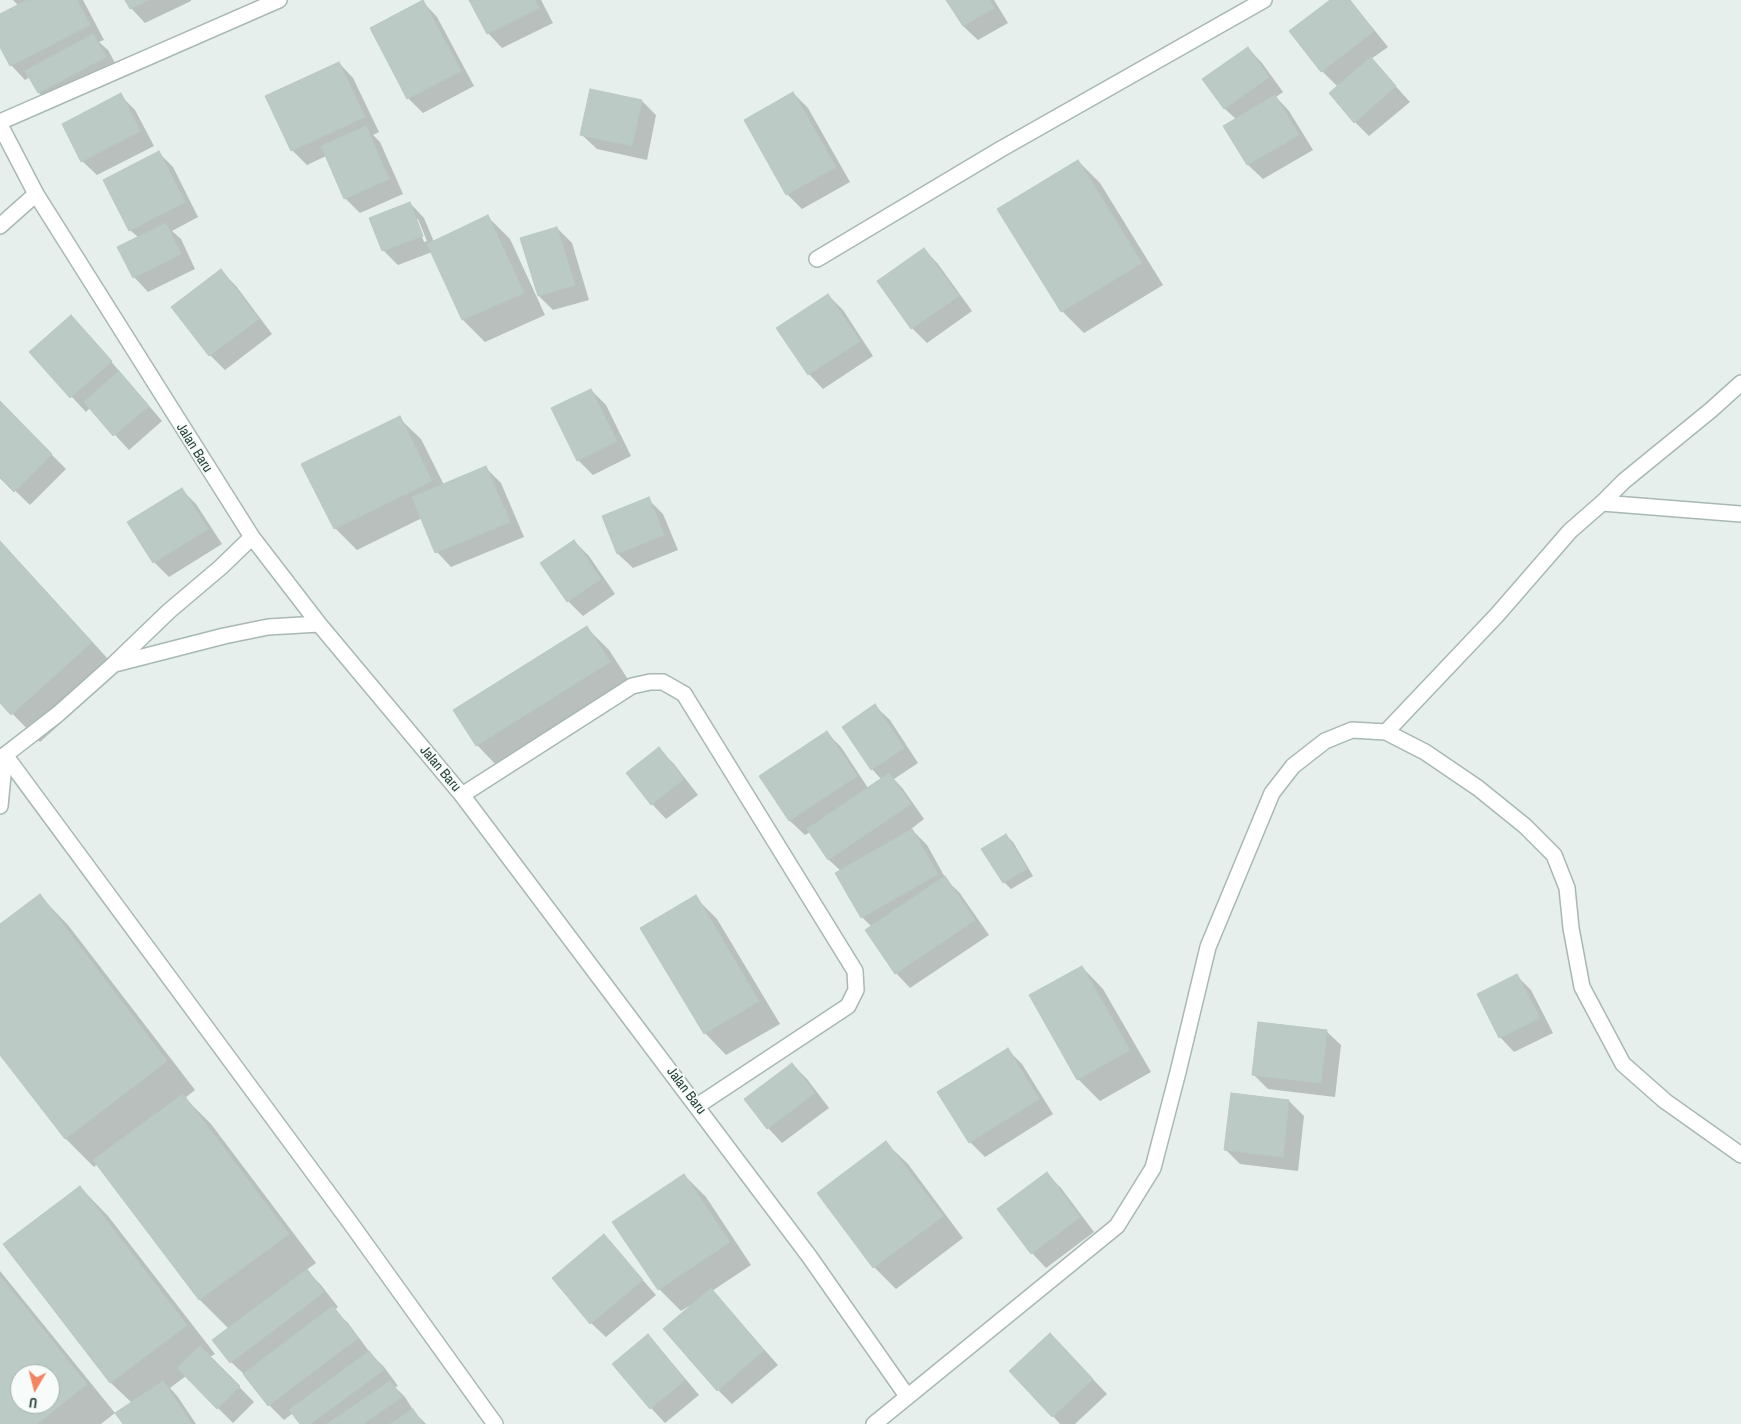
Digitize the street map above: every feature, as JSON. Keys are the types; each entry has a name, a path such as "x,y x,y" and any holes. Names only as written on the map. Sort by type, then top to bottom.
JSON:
{"street":[{"path":"0,124 279,0"},
{"path":"817,258 1001,149 1264,0"},
{"name":"Jalan Baru","path":"0,124 36,194 213,478 252,537 319,624 462,795 809,1256 907,1396"},
{"path":"0,226 36,194"},
{"path":"1386,732 1497,615 1570,531 1624,482 1741,383"},
{"path":"1602,503 1741,514"},
{"path":"2,757 58,714 252,537"},
{"path":"113,665 224,636 268,627 319,624"},
{"path":"462,795 632,686 650,682 663,682 684,694 855,971 856,990 848,1006 697,1106"},
{"path":"874,1424 1117,1226 1153,1168 1208,947 1272,794 1293,766 1325,741 1352,730 1386,732 1424,752 1478,788 1525,826 1554,855 1567,888 1571,928 1582,987 1623,1064 1665,1101 1741,1154"},
{"path":"0,806 2,757"},
{"path":"2,757 349,1221 494,1424"}],"building":[{"path":"27,0 77,0 90,25 10,66 0,47 0,14"},
{"path":"125,0 149,0 130,9"},
{"path":"423,0 461,71 407,99 370,28"},
{"path":"469,0 535,0 539,8 487,34"},
{"path":"946,0 989,0 994,8 963,26"},
{"path":"1330,0 1350,0 1374,31 1321,72 1289,31"},
{"path":"93,34 106,57 38,93 25,71"},
{"path":"1248,47 1269,77 1224,109 1202,79"},
{"path":"1371,57 1396,86 1354,123 1329,93"},
{"path":"339,62 365,117 291,151 265,96"},
{"path":"590,89 642,100 632,146 580,135"},
{"path":"793,92 836,167 786,195 744,120"},
{"path":"121,93 140,131 81,162 62,124"},
{"path":"1275,95 1299,135 1247,165 1223,126"},
{"path":"366,126 389,179 344,199 321,146"},
{"path":"159,151 185,202 129,231 103,180"},
{"path":"1078,160 1142,263 1061,312 997,209"},
{"path":"410,202 423,236 382,251 369,218"},
{"path":"488,215 524,293 462,320 427,244"},
{"path":"166,223 181,254 133,278 117,247"},
{"path":"557,227 575,285 538,296 520,238"},
{"path":"924,248 959,296 911,329 877,281"},
{"path":"221,269 259,319 209,356 171,307"},
{"path":"828,294 860,341 808,375 776,328"},
{"path":"71,315 112,361 70,398 29,352"},
{"path":"119,371 149,406 113,436 84,402"},
{"path":"591,389 617,441 577,461 551,408"},
{"path":"0,401 52,454 14,492 0,478"},
{"path":"400,416 432,481 334,529 301,464"},
{"path":"486,466 510,522 435,553 412,497"},
{"path":"182,488 208,529 153,563 127,522"},
{"path":"649,497 664,535 617,554 602,516"},
{"path":"574,540 601,579 567,602 540,563"},
{"path":"0,541 92,642 11,715 0,703"},
{"path":"587,626 610,662 476,746 453,710"},
{"path":"875,704 904,748 871,770 842,727"},
{"path":"827,731 857,776 789,821 759,776"},
{"path":"659,747 684,779 651,805 626,773"},
{"path":"889,773 911,804 828,860 807,829"},
{"path":"912,829 938,874 861,918 835,873"},
{"path":"1006,834 1027,869 1003,883 981,849"},
{"path":"945,876 975,920 895,974 865,930"},
{"path":"40,894 167,1061 65,1139 0,1055 0,924"},
{"path":"696,895 759,1001 704,1034 640,928"},
{"path":"1082,966 1130,1050 1077,1080 1029,995"},
{"path":"1517,974 1540,1018 1499,1038 1477,994"},
{"path":"1258,1022 1327,1030 1321,1083 1252,1075"},
{"path":"1008,1048 1039,1099 969,1143 937,1092"},
{"path":"792,1063 815,1093 767,1129 744,1099"},
{"path":"1231,1093 1289,1100 1283,1157 1224,1150"},
{"path":"183,1094 289,1234 199,1300 93,1160"},
{"path":"886,1141 943,1216 873,1268 817,1193"},
{"path":"1047,1172 1080,1217 1031,1254 997,1209"},
{"path":"684,1174 730,1242 658,1290 612,1222"},
{"path":"80,1186 187,1325 110,1383 3,1244"},
{"path":"604,1234 643,1280 590,1324 552,1278"},
{"path":"307,1269 324,1292 230,1363 212,1340"},
{"path":"0,1276 87,1384 60,1406 60,1364 10,1364 10,1414 50,1414 37,1424 0,1424"},
{"path":"711,1288 764,1350 717,1391 663,1329"},
{"path":"333,1306 358,1338 268,1406 243,1374"},
{"path":"1050,1333 1093,1379 1052,1417 1009,1371"},
{"path":"648,1334 685,1380 650,1409 612,1364"},
{"path":"200,1346 240,1386 217,1409 177,1368"},
{"path":"369,1351 384,1370 310,1424 300,1424 289,1410"},
{"path":"163,1381 192,1424 123,1424 115,1413"},
{"path":"390,1381 402,1397 363,1424 327,1424"},
{"path":"413,1409 423,1424 390,1424"}]}
